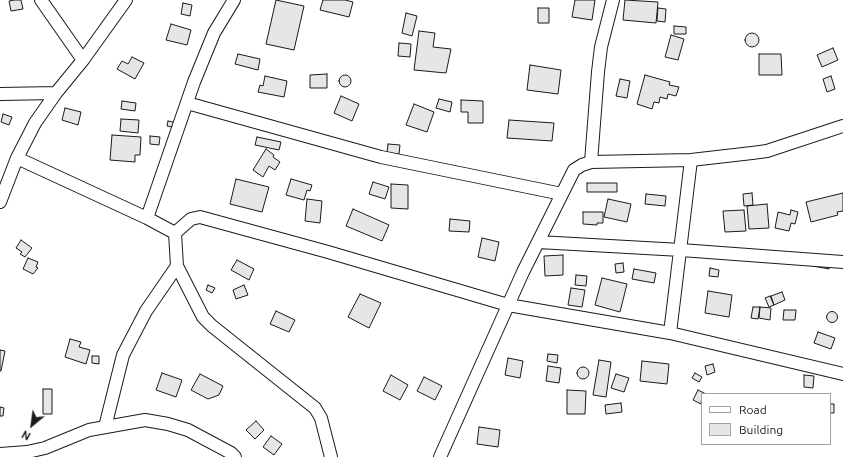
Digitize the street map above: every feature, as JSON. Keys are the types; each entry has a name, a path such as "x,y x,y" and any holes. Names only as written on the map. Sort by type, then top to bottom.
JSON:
{"street":[{"path":"41,0 83,60"},
{"path":"0,202 3,187 34,122 83,60 126,0"},
{"path":"147,218 187,103 214,33 234,0"},
{"path":"591,162 601,47 613,0"},
{"path":"0,94 56,93"},
{"path":"187,103 381,157 562,194"},
{"path":"440,457 508,305 574,170 591,162 691,160 767,151 843,126"},
{"path":"17,158 147,218 175,233"},
{"path":"670,333 691,160"},
{"path":"175,233 191,219 200,217 328,252 508,305 670,333 843,374"},
{"path":"175,233 177,266 203,317 212,326 315,408 321,418 331,457"},
{"path":"538,242 681,250 843,262"},
{"path":"105,427 123,355 146,311 177,266"},
{"path":"0,454 46,452 89,430 145,420 168,424 188,430 231,453 235,457"}],"building":[{"path":"21,0 23,9 11,11 9,1"},
{"path":"276,0 304,6 294,50 266,44"},
{"path":"323,0 345,0 353,2 349,17 320,10"},
{"path":"575,0 595,0 592,20 572,17"},
{"path":"625,0 658,2 656,23 623,20"},
{"path":"183,3 192,5 190,16 181,14"},
{"path":"538,8 549,8 549,23 538,23"},
{"path":"658,8 666,9 665,22 657,21"},
{"path":"406,13 417,16 412,36 402,33"},
{"path":"171,24 191,30 187,45 166,40"},
{"path":"674,26 686,27 686,34 674,34"},
{"path":"419,31 435,33 433,47 451,49 446,73 414,70"},
{"path":"749,33 755,33 759,37 759,43 755,47 749,47 745,43 745,37"},
{"path":"671,35 684,39 678,60 665,57"},
{"path":"399,43 411,44 410,57 398,56"},
{"path":"833,48 838,60 822,67 817,55"},
{"path":"238,54 260,59 258,70 235,64"},
{"path":"759,54 781,54 782,75 759,75"},
{"path":"132,57 144,63 135,79 117,69 122,61 128,64"},
{"path":"530,65 561,70 558,94 527,90"},
{"path":"327,74 327,88 310,88 310,75"},
{"path":"343,75 347,75 351,81 347,87 343,87 339,83 339,79"},
{"path":"645,75 670,82 669,85 679,87 676,96 668,94 667,99 660,97 659,103 654,102 652,109 637,104"},
{"path":"265,76 287,81 284,97 258,92 260,85 263,86"},
{"path":"831,76 835,89 827,92 823,79"},
{"path":"620,79 630,81 627,98 616,96"},
{"path":"341,96 359,104 352,121 334,113"},
{"path":"439,99 452,102 450,112 436,108"},
{"path":"461,100 483,101 483,123 468,123 468,112 461,112"},
{"path":"122,101 136,103 135,111 121,109"},
{"path":"414,104 434,112 427,132 406,125"},
{"path":"65,108 81,112 78,125 62,120"},
{"path":"3,114 12,117 9,125 1,122"},
{"path":"121,119 139,120 138,133 120,131"},
{"path":"509,120 554,123 552,141 507,138"},
{"path":"168,121 177,123 176,128 167,126"},
{"path":"112,135 141,137 140,155 135,155 135,162 110,160"},
{"path":"150,136 160,137 159,145 150,144"},
{"path":"257,137 281,142 279,150 255,145"},
{"path":"388,144 400,145 399,154 387,153"},
{"path":"266,149 280,162 275,170 269,166 263,177 253,170"},
{"path":"236,179 269,187 262,212 230,204"},
{"path":"291,179 312,185 310,191 307,190 304,200 286,195"},
{"path":"373,182 389,187 385,199 369,194"},
{"path":"587,183 617,183 617,192 587,192"},
{"path":"391,184 408,185 408,209 391,208"},
{"path":"752,193 753,205 744,206 743,194"},
{"path":"843,193 843,211 837,212 838,215 811,222 806,202"},
{"path":"646,194 666,196 665,206 645,204"},
{"path":"307,199 322,201 320,223 305,221"},
{"path":"608,199 631,204 627,222 604,217"},
{"path":"767,204 769,228 749,229 747,206"},
{"path":"353,209 389,225 382,241 346,226"},
{"path":"744,210 746,231 725,232 723,211"},
{"path":"791,210 798,212 795,224 791,223 789,231 775,228 778,212 790,215"},
{"path":"583,212 603,212 603,223 597,223 597,225 583,224"},
{"path":"450,219 470,221 469,232 449,231"},
{"path":"482,238 499,242 495,261 478,257"},
{"path":"21,240 32,248 25,257 20,254 22,252 16,248"},
{"path":"563,255 563,275 545,276 544,256"},
{"path":"28,258 38,262 36,267 38,268 33,274 23,269"},
{"path":"237,260 254,269 249,280 231,270"},
{"path":"814,260 830,263 829,269 813,266"},
{"path":"623,263 624,272 616,273 615,264"},
{"path":"710,268 719,270 718,277 709,276"},
{"path":"634,269 656,273 654,283 632,279"},
{"path":"576,275 587,276 586,286 575,285"},
{"path":"602,278 627,284 620,312 595,305"},
{"path":"208,285 215,288 212,293 206,290"},
{"path":"244,285 248,295 236,299 233,290"},
{"path":"571,288 585,290 582,307 568,305"},
{"path":"708,291 732,295 729,317 705,313"},
{"path":"782,292 785,300 774,305 771,296"},
{"path":"360,294 381,303 369,328 348,317"},
{"path":"770,296 774,305 769,307 765,298"},
{"path":"753,307 760,307 758,319 751,318"},
{"path":"760,307 771,308 770,320 759,318"},
{"path":"784,310 796,310 795,320 783,320"},
{"path":"276,311 295,320 289,332 270,324"},
{"path":"832,311 836,313 838,317 836,321 832,323 828,321 826,317 828,313"},
{"path":"818,332 835,338 831,349 814,343"},
{"path":"70,339 81,342 79,347 90,350 86,364 65,357"},
{"path":"0,350 5,351 1,371 0,371"},
{"path":"548,354 558,355 557,363 547,361"},
{"path":"92,356 99,356 99,364 92,363"},
{"path":"508,358 523,361 520,378 505,375"},
{"path":"599,360 611,362 606,397 593,395"},
{"path":"642,361 669,364 667,384 640,381"},
{"path":"713,364 715,372 707,375 705,366"},
{"path":"548,366 561,368 559,383 546,381"},
{"path":"583,367 587,369 589,373 587,377 583,379 579,377 577,373 579,369"},
{"path":"162,373 182,380 176,397 156,390"},
{"path":"695,373 702,377 699,382 692,378"},
{"path":"200,374 223,386 219,395 208,399 191,390"},
{"path":"616,374 629,378 624,392 611,388"},
{"path":"391,375 408,385 400,400 383,391"},
{"path":"804,375 814,376 813,388 804,387"},
{"path":"424,377 442,386 435,400 417,391"},
{"path":"43,389 52,389 52,414 43,414"},
{"path":"567,390 586,391 585,414 567,414"},
{"path":"698,390 704,393 701,393 701,404 693,400"},
{"path":"621,403 622,412 606,414 605,405"},
{"path":"831,404 834,404 834,413 831,413"},
{"path":"0,407 4,408 3,416 0,416"},
{"path":"256,421 264,430 255,439 246,430"},
{"path":"479,427 500,430 498,447 477,444"},
{"path":"271,436 282,444 274,455 263,447"}]}
